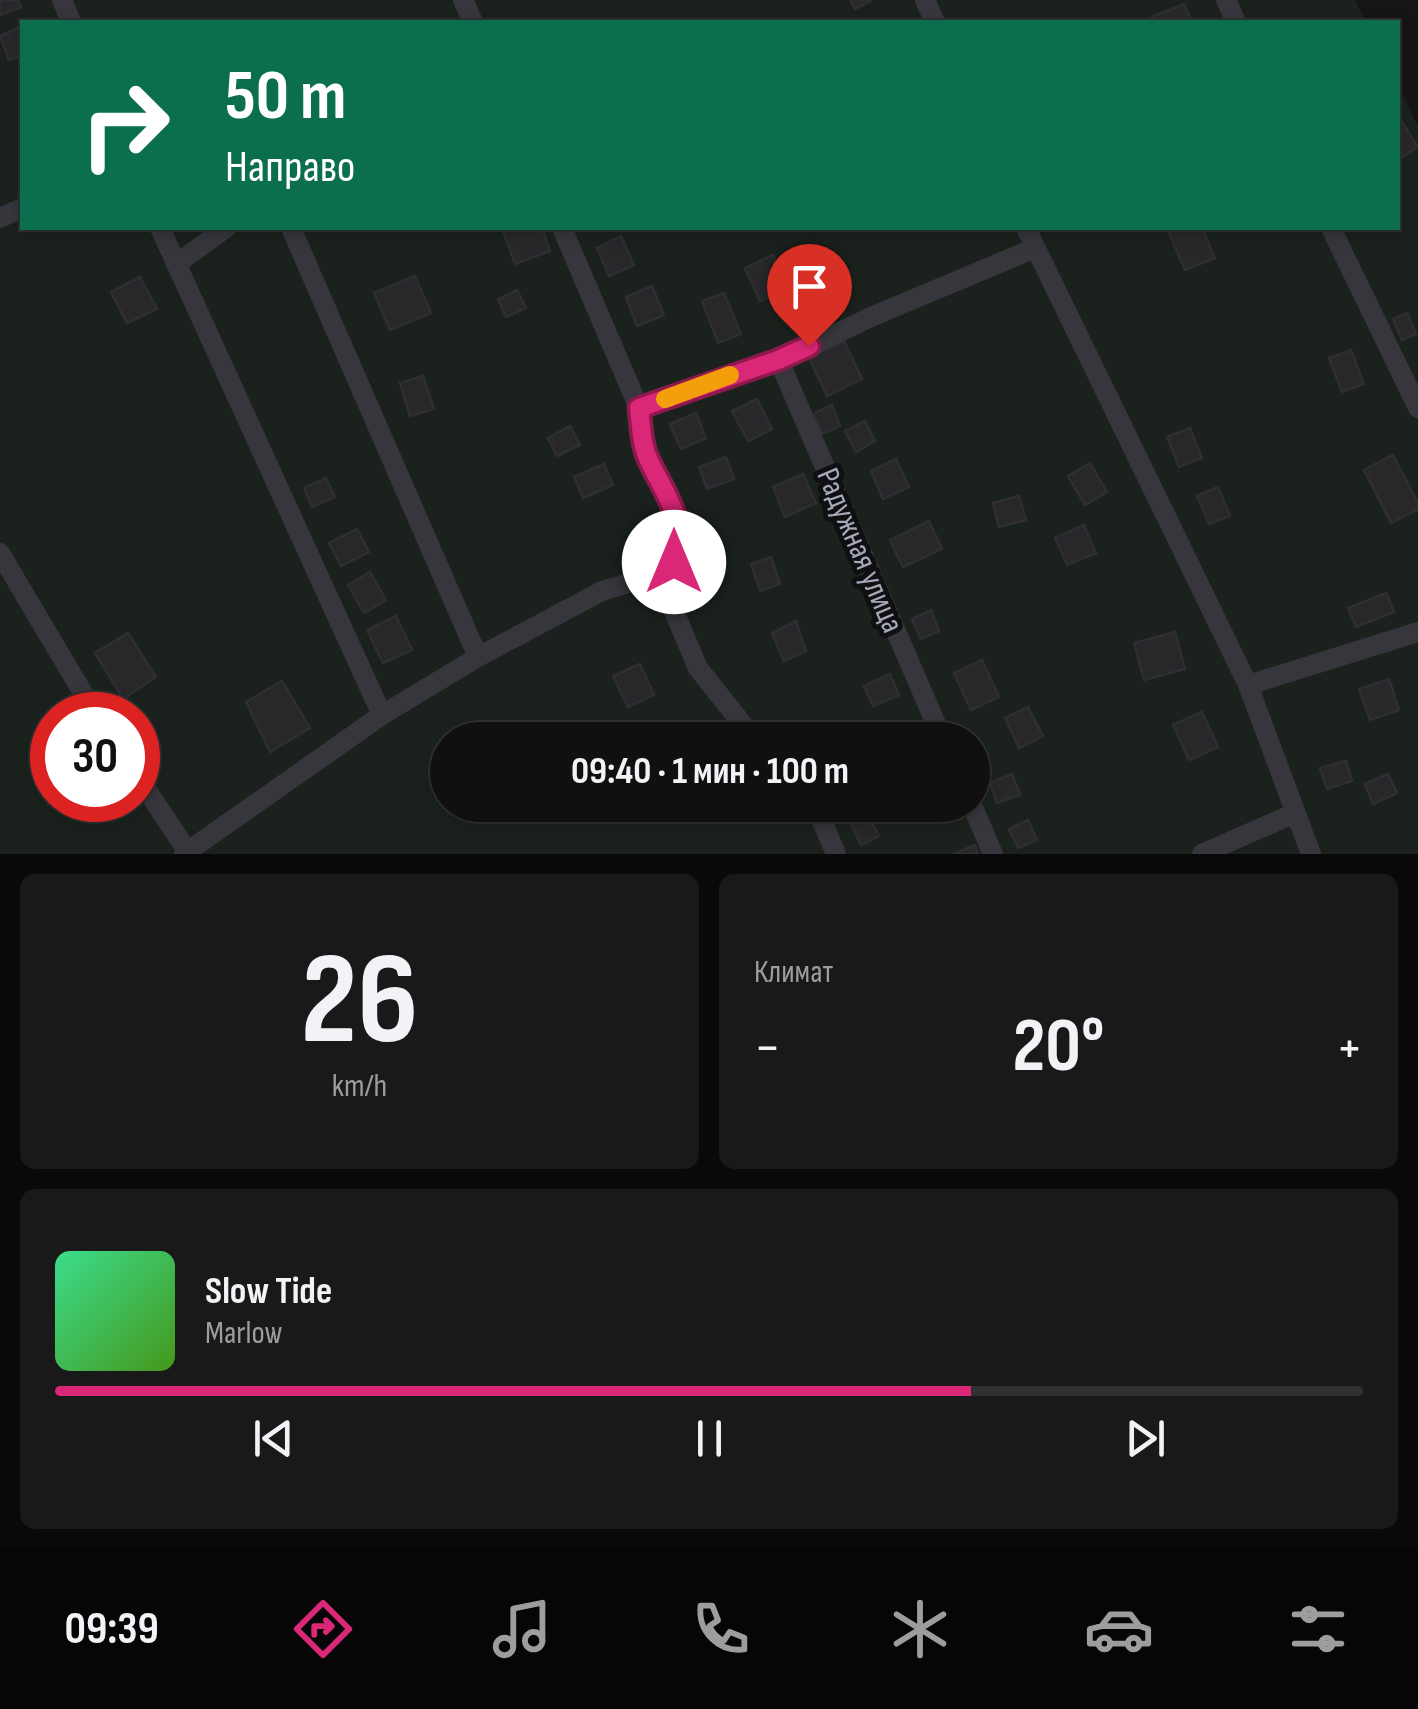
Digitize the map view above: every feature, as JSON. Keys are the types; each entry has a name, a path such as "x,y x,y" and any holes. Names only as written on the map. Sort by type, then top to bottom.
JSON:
{"street":[{"path":"161,230 382,714"},
{"path":"176,264 223,230"},
{"path":"293,230 478,657"},
{"path":"160,812 186,853 382,714 602,591 658,574 674,562 680,544 670,496 645,454 639,408 563,230"},
{"path":"1027,230 1248,685 1310,854"},
{"path":"1332,230 1418,408"},
{"path":"639,408 778,360 1035,248"},
{"name":"Радужная улица","path":"778,360 936,722"},
{"path":"0,552 82,692"},
{"path":"658,574 698,668 742,722"},
{"path":"1248,685 1418,632"},
{"path":"1202,854 1296,813"},
{"path":"822,822 836,854"},
{"path":"979,822 993,854"}],"shaded area":[{"path":"0,0 1355,0 1365,20 20,20 20,230 1400,230 1400,89 1418,126 1418,854 0,854"}],"building":[{"path":"0,0 18,0 21,7 0,15"},
{"path":"850,0 872,0 855,9"},
{"path":"1184,4 1191,20 1153,20 1152,17"},
{"path":"20,27 20,56 9,60 0,36"},
{"path":"1400,124 1418,147 1400,159"},
{"path":"503,230 543,230 550,251 515,264"},
{"path":"1168,230 1203,230 1215,258 1185,270"},
{"path":"621,236 634,265 609,276 597,248"},
{"path":"773,255 788,288 760,301 745,268"},
{"path":"415,276 431,313 390,330 374,293"},
{"path":"140,277 157,309 127,323 111,292"},
{"path":"829,279 837,299 819,307 810,287"},
{"path":"652,286 664,315 637,326 626,297"},
{"path":"517,290 526,308 506,317 498,299"},
{"path":"724,293 741,334 718,343 702,301"},
{"path":"1407,313 1416,334 1402,340 1393,319"},
{"path":"844,341 862,379 827,396 809,358"},
{"path":"1351,350 1364,384 1342,392 1329,358"},
{"path":"423,376 434,409 410,416 400,383"},
{"path":"757,399 772,429 748,441 732,411"},
{"path":"832,405 840,426 822,434 813,414"},
{"path":"696,413 706,438 681,449 670,424"},
{"path":"865,421 875,441 856,452 845,431"},
{"path":"570,426 580,445 557,456 548,438"},
{"path":"1190,428 1202,458 1179,467 1167,437"},
{"path":"1393,455 1418,509 1391,523 1364,470"},
{"path":"726,457 734,479 707,489 699,467"},
{"path":"896,459 909,487 883,499 871,471"},
{"path":"1090,463 1107,492 1085,505 1068,476"},
{"path":"604,464 613,485 583,498 574,477"},
{"path":"803,474 816,503 785,517 773,487"},
{"path":"326,478 335,497 312,507 304,488"},
{"path":"1218,487 1230,516 1209,524 1197,496"},
{"path":"1019,496 1026,520 999,527 993,503"},
{"path":"929,521 942,549 903,567 890,540"},
{"path":"1084,525 1096,553 1067,565 1055,538"},
{"path":"357,529 369,552 341,566 329,543"},
{"path":"771,557 780,584 760,591 751,564"},
{"path":"370,572 386,600 364,613 348,585"},
{"path":"1386,593 1394,612 1356,627 1348,608"},
{"path":"931,610 939,631 921,639 912,619"},
{"path":"396,616 412,650 383,663 367,630"},
{"path":"796,621 806,651 784,661 772,633"},
{"path":"1175,632 1185,669 1144,680 1134,643"},
{"path":"128,633 156,677 134,692 119,692 95,653"},
{"path":"982,660 999,697 971,710 954,673"},
{"path":"640,664 654,695 628,707 613,676"},
{"path":"890,674 899,695 873,706 864,686"},
{"path":"1389,679 1399,710 1370,720 1359,689"},
{"path":"282,681 310,728 270,752 246,702"},
{"path":"1028,707 1043,736 1019,748 1005,718"},
{"path":"1202,712 1218,747 1189,760 1173,725"},
{"path":"1346,761 1352,781 1327,789 1320,768"},
{"path":"1012,774 1020,795 997,803 990,783"},
{"path":"1388,774 1397,793 1373,804 1365,784"},
{"path":"1028,820 1037,840 1018,848 1009,829"},
{"path":"871,822 879,836 861,845 851,824"},
{"path":"975,845 978,854 953,854"}],"slow traffic":[{"path":"665,399 730,375"}],"route":[{"path":"674,562 680,544 670,496 645,454 639,408 809,346"}]}
